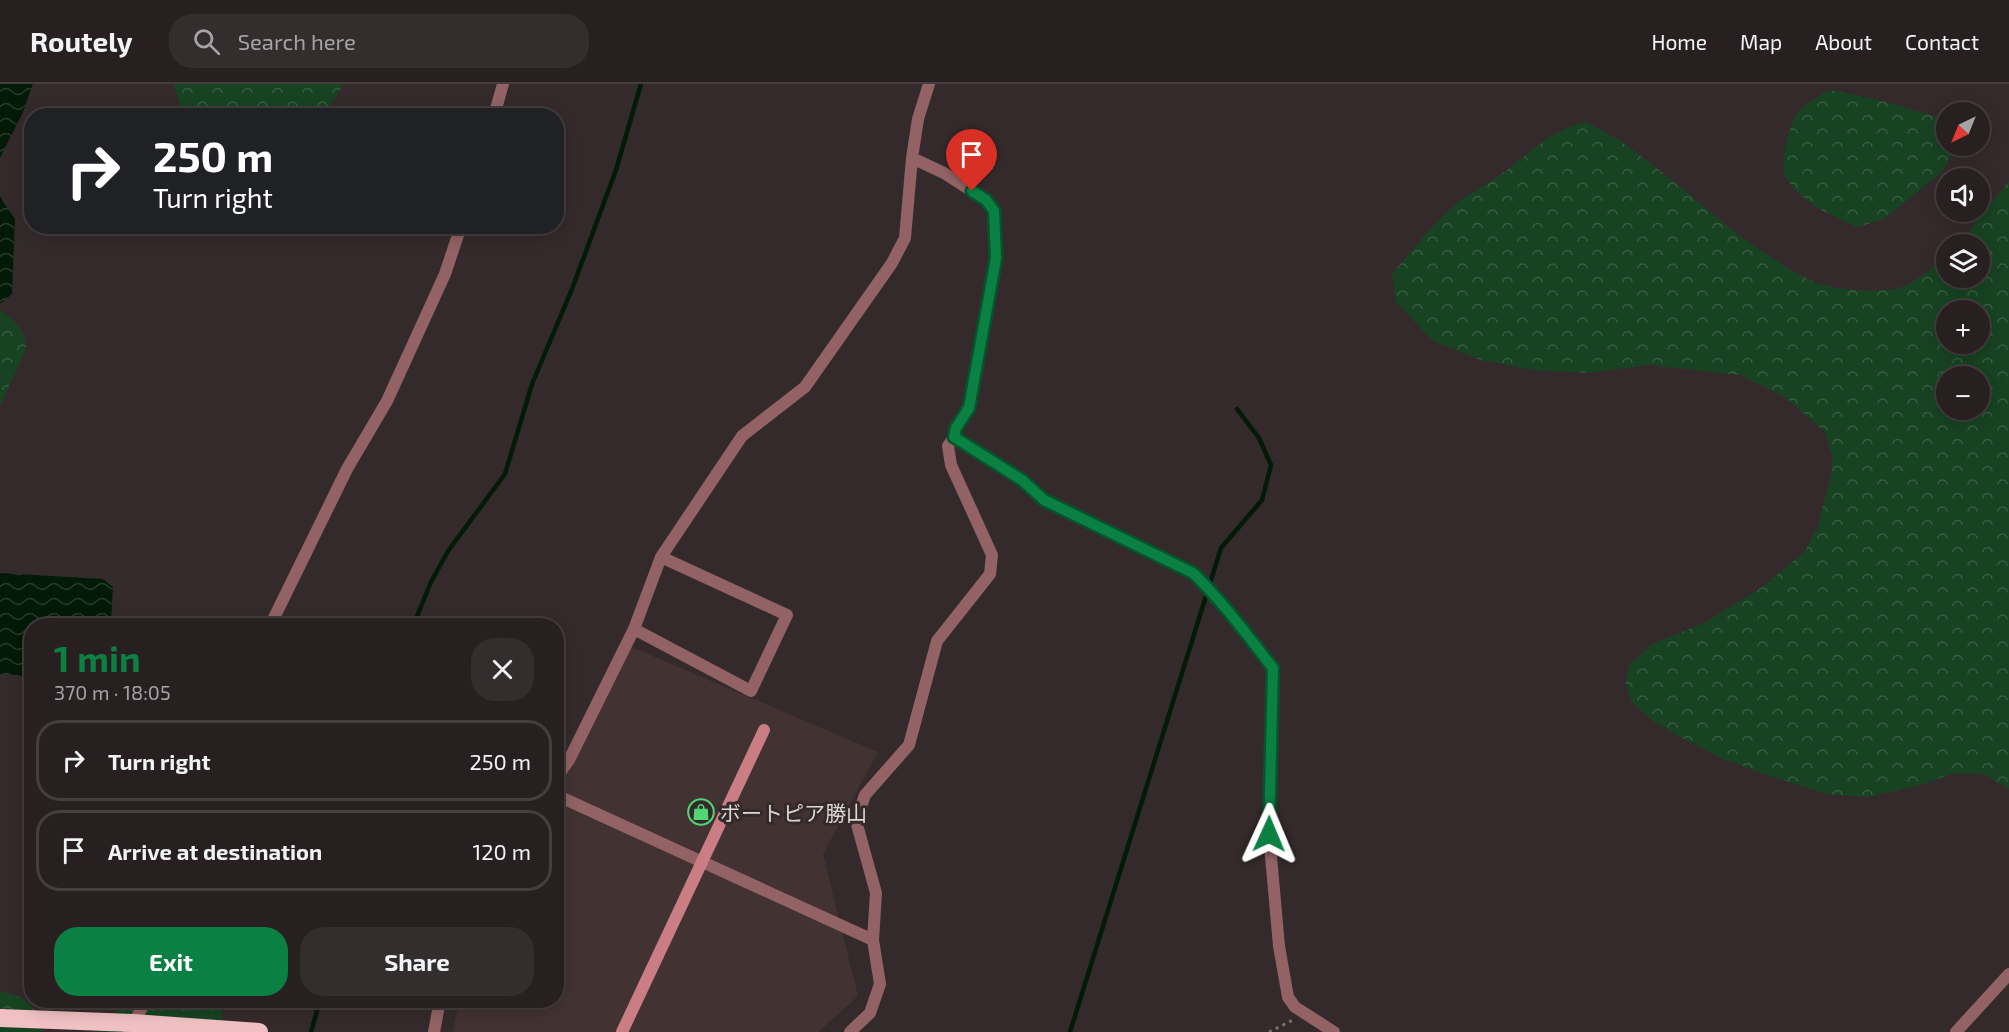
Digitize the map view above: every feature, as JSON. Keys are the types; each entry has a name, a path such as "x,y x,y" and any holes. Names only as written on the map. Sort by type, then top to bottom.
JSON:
{"highway":[{"path":"0,1018 131,1027 259,1032"}],"street":[{"path":"496,108 502,84"},
{"path":"564,767 634,629 661,557 742,436 805,387 892,263 905,238 918,119 929,84"},
{"path":"850,1032 870,1013 880,984 873,940 876,893 856,821 865,795 909,746 938,641 990,574 992,555 951,465 948,446 969,408 996,258 994,211 986,200 944,173 912,158"},
{"path":"274,618 347,469 387,401 446,274 458,234"},
{"path":"954,437 1022,480 1044,500 1193,573 1211,591 1273,668 1269,834 1279,946 1287,997 1295,1007 1334,1032"},
{"path":"634,629 751,691 787,615 661,557"},
{"path":"622,1032 764,730"},
{"path":"564,799 873,940"},
{"path":"1956,1032 2009,974"},
{"path":"131,1027 142,1008"},
{"path":"434,1032 438,1008"}],"path":[{"path":"1269,1032 1305,1014"}],"shaded area":[{"name":"ボートピア勝山","path":"629,646 878,752 823,854 858,996 818,1032 453,1032 458,1008 564,1008 564,758"}],"green space":[{"path":"173,84 344,84 329,108 182,108"},
{"path":"1829,90 1858,95 1936,117 1936,156 1951,156 1944,168 1936,168 1936,177 1884,219 1857,227 1808,201 1799,194 1786,177 1784,161 1786,145 1795,117 1804,106"},
{"path":"1586,122 1621,141 1739,236 1791,270 1816,283 1842,289 1874,291 1896,289 1910,284 1936,263 1936,288 1990,288 1990,234 1967,234 1976,222 1990,222 1990,205 2009,181 2009,789 1984,774 1954,773 1921,785 1868,797 1827,794 1721,758 1653,721 1632,703 1626,684 1629,665 1652,644 1704,623 1764,586 1805,551 1817,528 1832,471 1832,455 1825,432 1785,397 1740,375 1649,365 1588,373 1534,370 1481,360 1433,341 1396,302 1392,274 1441,218 1458,202 1495,179 1540,144 1561,131"},
{"path":"0,311 19,327 26,349 0,406"},
{"path":"0,992 23,999 24,1008 33,1008 41,1023 42,1032 0,1032"},
{"path":"120,1008 219,1008 224,1032 96,1032 108,1017"}],"water":[{"path":"0,84 33,84 23,112 0,158"},
{"path":"0,194 15,219 12,294 0,304"},
{"path":"0,573 103,579 113,587 111,618 24,618 24,677 0,674"}],"waterway":[{"path":"416,618 431,582 448,551 505,474 532,384 572,289 616,170 641,84"},
{"path":"1070,1032 1221,548 1262,500 1271,465 1259,438 1237,409"},
{"path":"311,1032 318,1008"}],"place":[{"name":"ボートピア勝山","path":"701,812"}],"route":[{"path":"972,191 986,200 994,211 996,258 969,408 956,428 954,437 1022,480 1044,500 1193,573 1211,591 1261,652 1273,668 1269,834"}]}
